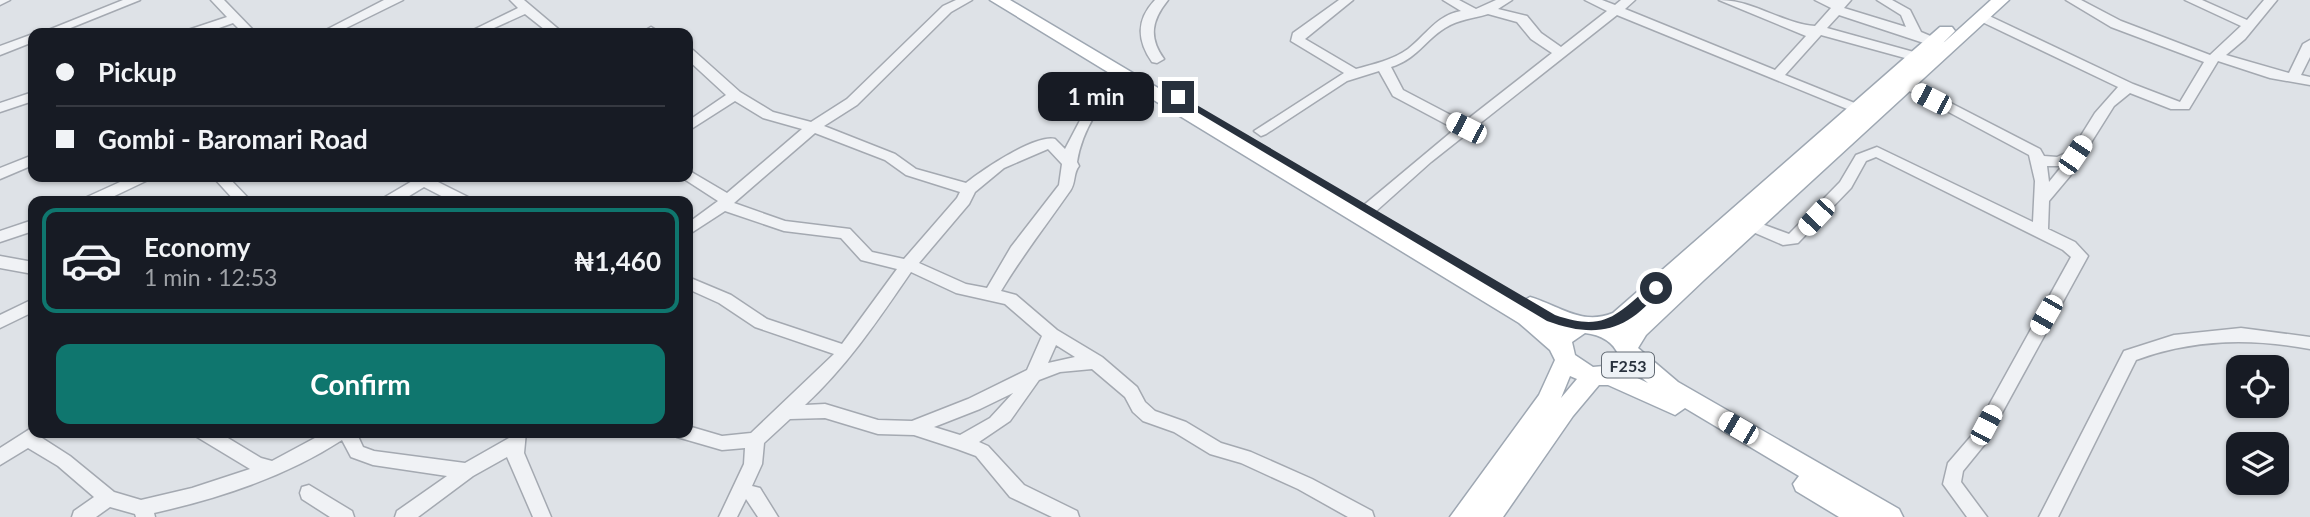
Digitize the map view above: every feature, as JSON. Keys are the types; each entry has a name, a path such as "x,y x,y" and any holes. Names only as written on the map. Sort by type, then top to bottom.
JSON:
{"main road":[{"name":"F253","path":"998,0 1121,75 1551,318 1575,326 1602,327 1613,332 1629,351 1670,388 1890,517"},
{"name":"F253","path":"1017,0 1364,213 1527,317 1562,353 1602,376 1676,407 1860,517"},
{"path":"1629,351 1638,329 1907,86 1942,44 1982,8 2001,0"},
{"path":"1602,327 1621,319 1916,57 1942,44"},
{"path":"1463,517 1548,400 1562,353 1561,337 1575,326"},
{"name":"F253","path":"1602,376 1624,371 1629,351"},
{"path":"1489,517 1565,409 1602,376"}],"street":[{"path":"60,28 134,0"},
{"path":"217,0 245,28"},
{"path":"365,0 381,4"},
{"path":"338,28 357,20 381,4 397,0"},
{"path":"693,226 813,127 852,102 947,9 966,0"},
{"path":"1157,59 1148,48 1145,30 1148,15 1162,0"},
{"path":"1347,0 1304,29 1298,36 1298,41 1354,74"},
{"path":"1449,0 1472,12"},
{"path":"1261,131 1325,86 1412,52 1437,27 1506,0"},
{"path":"1591,0 1857,109"},
{"path":"1364,213 1466,128 1629,0"},
{"path":"1725,0 1795,28 1916,57"},
{"path":"1821,0 1892,29 1915,32 1942,44"},
{"path":"1883,0 1906,13 1915,32"},
{"path":"2072,0 2116,24 2215,59 2310,81"},
{"path":"2191,0 2249,25"},
{"path":"1982,8 2128,87 2174,106 2184,106 2215,59 2271,0"},
{"path":"481,28 522,4 551,28"},
{"path":"1776,77 1840,6"},
{"path":"1486,10 1522,19 1536,36 1562,54"},
{"path":"207,28 235,18"},
{"path":"0,51 28,40"},
{"path":"2293,78 2310,44"},
{"path":"693,58 734,95 768,115 813,127 890,158 911,172 968,189"},
{"path":"1383,65 1398,93 1466,128"},
{"path":"992,293 1017,251 1066,186 1072,166 1072,147 1101,93 1121,75"},
{"path":"1907,86 2028,148 2040,160 2059,162 2075,155"},
{"path":"2043,198 2062,180 2075,155 2115,97 2128,87"},
{"path":"693,124 734,95"},
{"path":"0,108 28,98"},
{"path":"693,435 722,443 755,440 815,387 846,352 908,265 964,200 968,189 999,165 1050,142 1072,166"},
{"path":"1751,225 1783,240 1793,239 1846,185 1861,159 1877,152 2069,246 2080,256 1979,439 1954,468 1952,484 1978,517"},
{"path":"2040,160 2043,198 2041,233"},
{"path":"0,174 28,162"},
{"path":"693,180 725,202 784,226 845,233 867,256 908,265 939,276 962,289 992,293 1010,299 1051,334 1096,362 1131,392 1139,407 1149,416 1180,427 1216,449 1245,457 1305,484 1361,516"},
{"path":"103,196 132,182"},
{"path":"225,182 239,196"},
{"path":"398,196 421,182"},
{"path":"431,182 455,196"},
{"path":"0,237 28,227"},
{"path":"0,262 28,267"},
{"path":"693,285 716,295 761,323 846,352"},
{"path":"0,322 28,308"},
{"path":"2048,517 2130,355 2180,338 2220,334 2256,333 2310,342"},
{"path":"992,461 992,443 998,422 1034,372 1051,334"},
{"path":"914,428 976,403 1034,372 1056,364 1096,362"},
{"path":"815,387 825,411"},
{"path":"785,412 825,411 878,427 914,428 962,443 982,451 1017,491 1070,517"},
{"path":"962,443 998,422"},
{"path":"0,458 30,438"},
{"path":"35,438 108,498 144,512 199,496 317,448 334,438"},
{"path":"213,438 256,464 269,467"},
{"path":"348,438 358,452 373,458 467,471"},
{"path":"404,517 516,438"},
{"path":"518,438 514,453 542,517"},
{"path":"728,517 753,464 755,440"},
{"path":"743,490 753,494 769,517"},
{"path":"309,493 345,517"},
{"path":"81,517 108,498"}],"route":[{"path":"1178,97 1551,318 1575,326 1602,327 1621,319 1656,288"}]}
